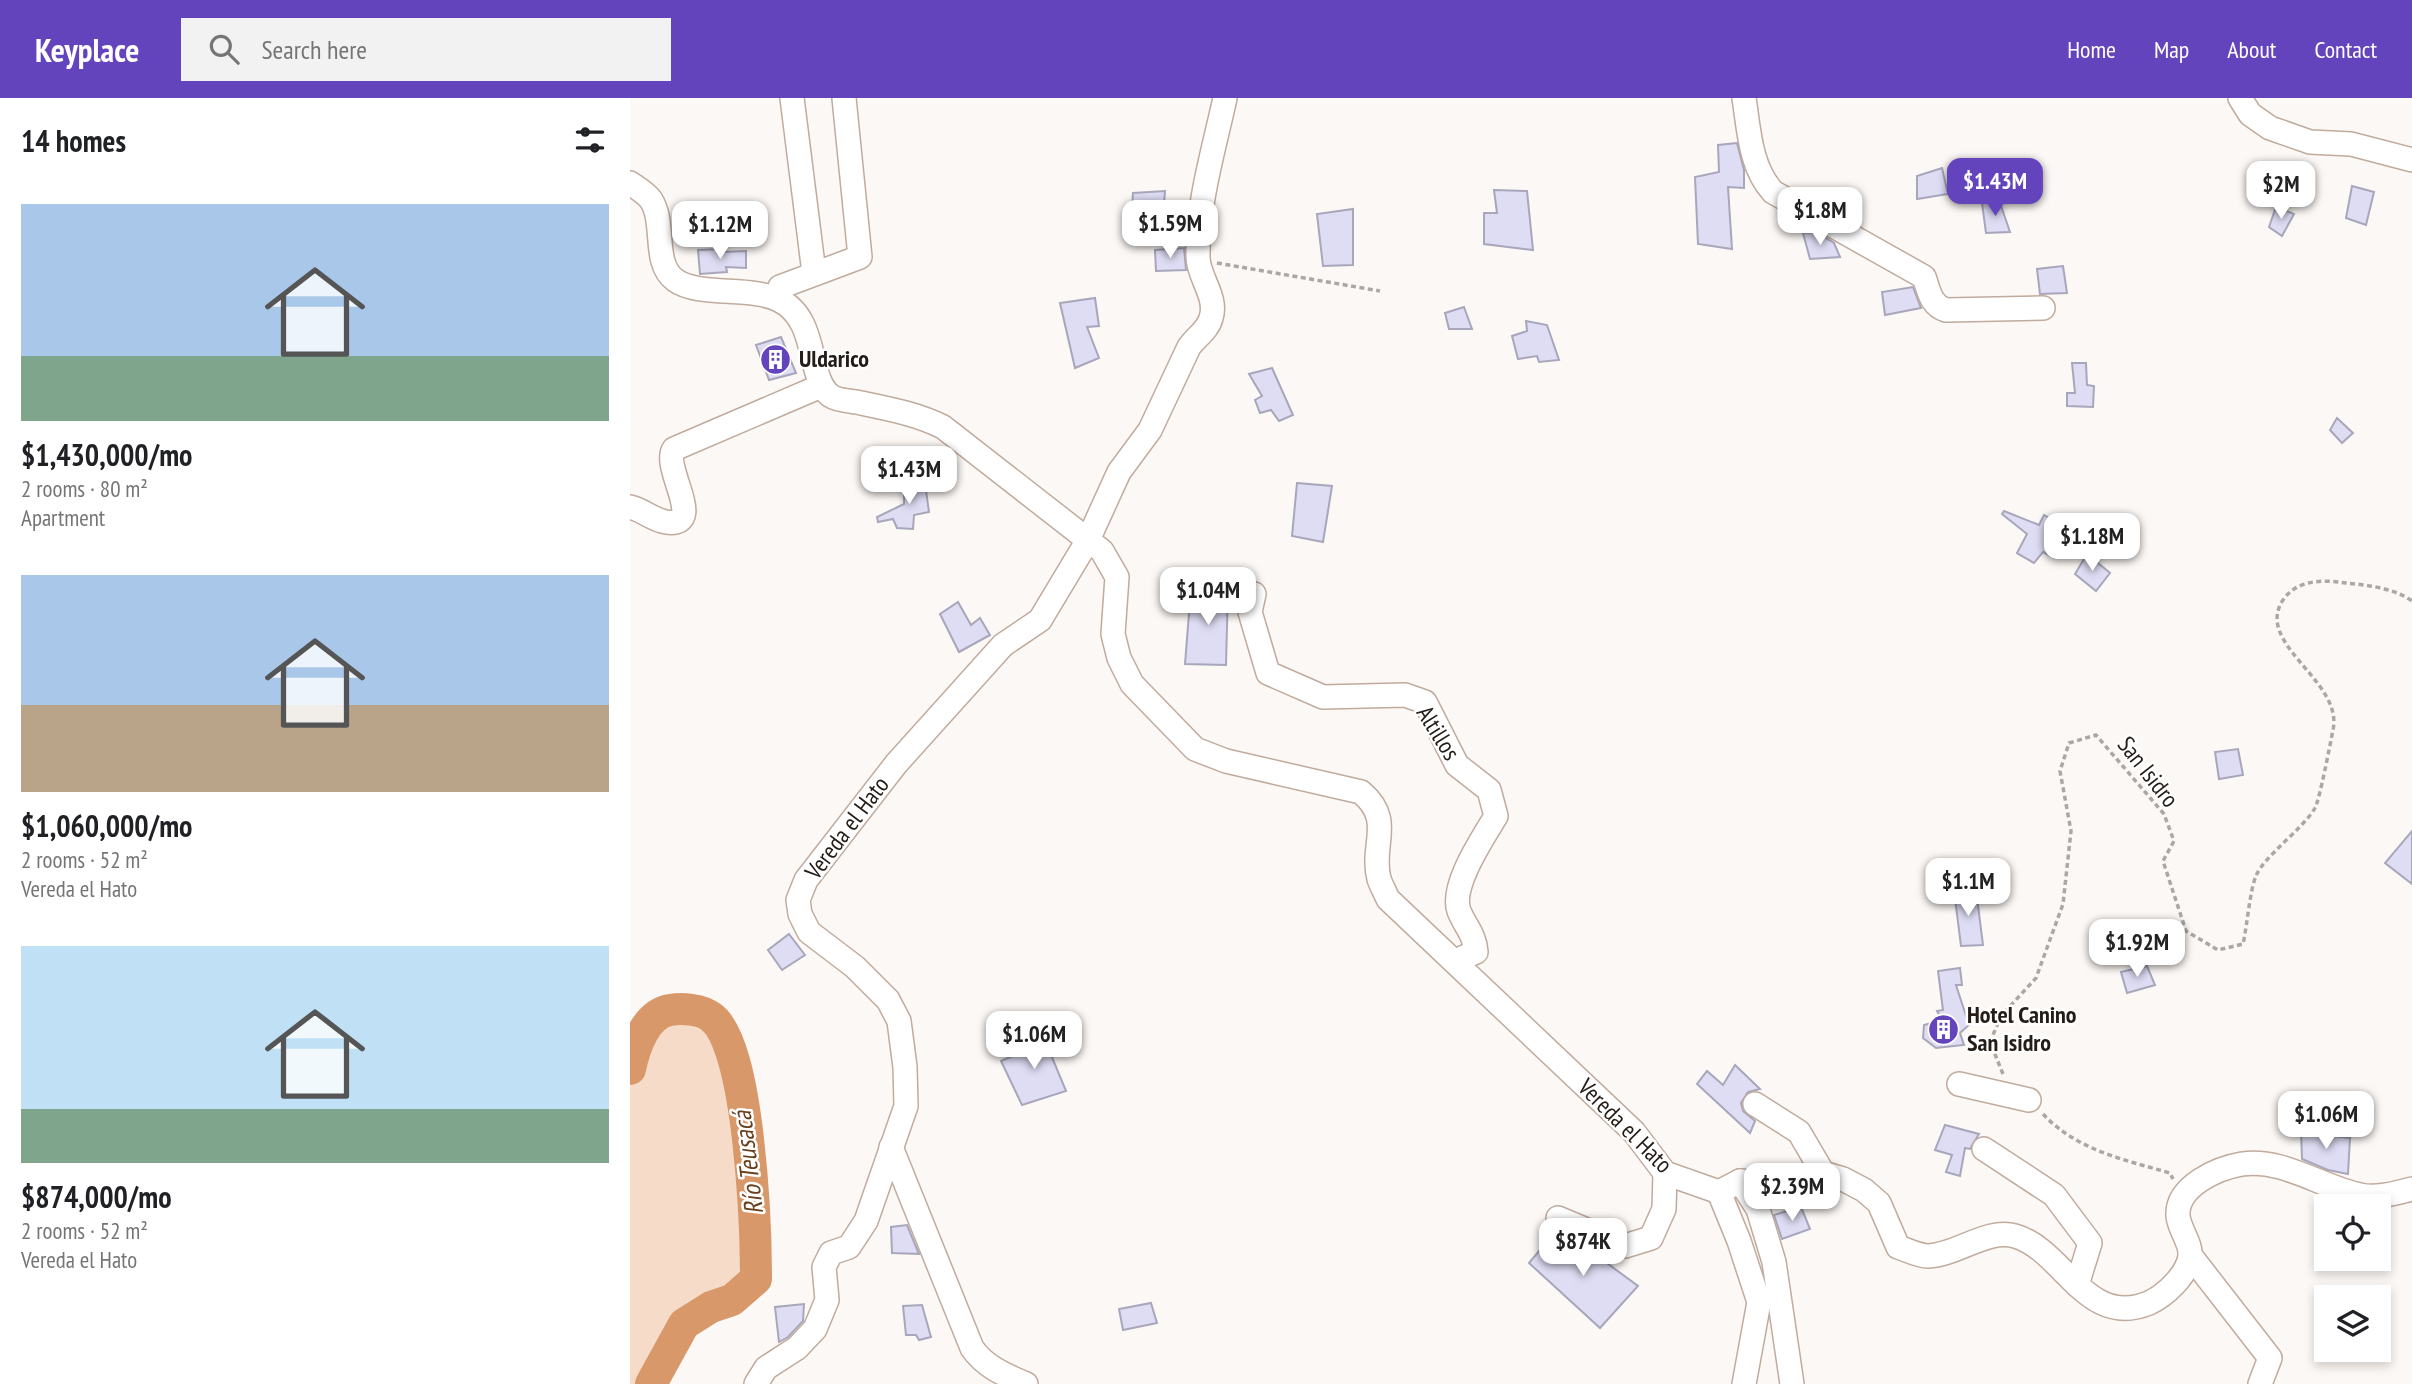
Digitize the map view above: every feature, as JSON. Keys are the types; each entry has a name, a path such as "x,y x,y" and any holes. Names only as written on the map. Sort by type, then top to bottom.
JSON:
{"street":[{"path":"792,98 814,273"},
{"path":"630,183 650,199 654,207 667,273 688,286 770,290 860,257 844,98"},
{"name":"Vereda el Hato","path":"755,1384 766,1368 797,1348 815,1329 827,1300 824,1267 831,1253 849,1247 866,1221 906,1106 905,1067 899,1021 894,1008 855,967 809,932 800,914 798,900 806,880 896,764 1003,645 1040,620 1088,540 1119,472 1150,430 1189,347 1197,335 1207,328 1213,305 1198,259 1204,196 1225,98"},
{"path":"1744,98 1754,156 1762,180 1773,192 1924,276 1936,306 1945,310 2043,308"},
{"path":"2239,98 2250,114 2270,128 2310,142 2351,144 2412,160"},
{"path":"630,507 664,522 679,520 684,516 685,504 670,463 670,455 674,449 821,386 811,344 801,320 770,290"},
{"name":"Vereda el Hato","path":"821,386 831,397 924,418 943,428 1102,551 1117,577 1113,634 1119,658 1132,684 1195,748 1226,761 1361,793 1374,803 1380,815 1378,878 1388,899 1634,1132 1665,1174 1719,1192"},
{"name":"Altillos","path":"1254,594 1250,612 1268,673 1323,696 1405,695 1425,702 1457,765 1489,790 1496,816 1463,873 1458,909 1475,939 1476,952 1455,961"},
{"path":"1959,1084 2029,1100"},
{"path":"1755,1104 1799,1132 1823,1173"},
{"path":"891,1147 972,1348 983,1361 1000,1373 1026,1384"},
{"path":"1984,1149 2054,1195 2090,1243 2077,1286"},
{"path":"2260,1384 2270,1358 2190,1255 2178,1216 2182,1197 2198,1180 2242,1164 2272,1165 2361,1196 2412,1189"},
{"path":"1744,1384 1759,1302 1719,1192 1740,1181 1777,1184 1823,1173 1843,1179 1864,1190 1879,1203 1898,1247 1927,1256 1953,1251 1983,1239 2012,1234 2037,1244 2084,1293 2104,1303 2129,1307 2150,1302 2182,1278 2190,1255"},
{"path":"1558,1218 1625,1246 1651,1238 1664,1209 1665,1174"},
{"path":"1740,1181 1758,1209 1774,1262 1792,1384"}],"path":[{"path":"1198,259 1380,291"},
{"name":"San Isidro","path":"2182,1197 2170,1173 2099,1152 2054,1127 2000,1071 1990,1042 2001,1016 2036,978 2063,904 2071,831 2060,771 2069,743 2096,735 2164,814 2174,841 2163,861 2186,931 2218,950 2243,944 2256,875 2316,807 2334,728 2329,696 2280,634 2278,611 2294,589 2310,582 2328,580 2362,584 2403,595 2412,601"}],"shaded area":[{"path":"701,1000 717,1026 739,1075 751,1124 755,1178 755,1241 752,1266 739,1288 703,1317 692,1331 662,1384 630,1384 630,1068 640,1064 653,1028 676,1004"}],"building":[{"path":"1737,143 1744,170 1744,188 1728,187 1732,249 1698,244 1695,177 1719,172 1718,145"},
{"path":"1942,168 1948,194 1917,199 1917,176"},
{"path":"2352,186 2374,192 2366,225 2346,218"},
{"path":"1494,190 1527,191 1533,250 1484,244 1484,213 1497,213"},
{"path":"1165,191 1163,218 1140,218 1141,210 1132,209 1133,193"},
{"path":"1999,200 2010,232 1986,233 1982,203"},
{"path":"2276,207 2294,214 2282,236 2269,227"},
{"path":"1353,209 1353,265 1323,266 1317,214"},
{"path":"1816,232 1834,243 1840,257 1810,259 1803,233"},
{"path":"1184,248 1186,270 1156,271 1155,250"},
{"path":"722,249 722,252 746,251 746,268 726,267 727,272 700,274 698,250"},
{"path":"2063,266 2067,293 2040,294 2037,269"},
{"path":"1913,287 1921,308 1885,315 1882,292"},
{"path":"1095,298 1099,326 1087,327 1099,358 1075,368 1060,303"},
{"path":"1464,307 1472,329 1449,329 1445,313"},
{"path":"1526,321 1547,325 1559,360 1539,362 1537,356 1518,359 1512,336 1527,331"},
{"name":"Uldarico","path":"781,337 796,373 769,380 756,345"},
{"path":"2072,363 2086,363 2087,385 2094,386 2093,407 2067,406 2067,393 2075,393"},
{"path":"1272,368 1293,415 1279,421 1271,410 1260,413 1255,400 1262,396 1249,374"},
{"path":"2337,418 2353,433 2342,443 2330,430"},
{"path":"904,482 925,483 929,512 914,515 913,529 897,528 893,519 878,522 877,517 904,504"},
{"path":"1297,483 1332,486 1323,542 1292,536"},
{"path":"2004,511 2039,525 2044,515 2057,523 2053,531 2064,538 2054,558 2043,552 2034,563 2017,553 2027,534 2002,514"},
{"path":"2087,554 2110,573 2096,591 2075,574"},
{"path":"1191,588 1228,588 1226,665 1185,664"},
{"path":"958,602 971,625 980,618 990,635 959,652 940,614"},
{"path":"2238,749 2243,775 2219,779 2215,752"},
{"path":"2412,831 2412,884 2385,863"},
{"path":"1954,890 1976,890 1983,945 1961,946"},
{"path":"789,934 805,955 782,970 768,950"},
{"path":"2147,966 2155,985 2127,993 2121,972"},
{"name":"Hotel Canino San Isidro","path":"1960,968 1962,985 1956,985 1969,1025 1960,1033 1964,1045 1936,1048 1923,1038 1924,1025 1942,1020 1937,1011 1943,1010 1938,971"},
{"path":"1042,1033 1066,1091 1022,1105 1001,1061 1020,1053 1022,1039"},
{"path":"1735,1065 1760,1089 1748,1092 1741,1103 1743,1111 1755,1121 1750,1133 1697,1084 1707,1071 1723,1085"},
{"path":"1945,1125 1979,1134 1970,1149 1965,1148 1960,1176 1946,1172 1952,1155 1935,1150"},
{"path":"2301,1132 2350,1138 2348,1174 2328,1170 2302,1159"},
{"path":"1801,1207 1810,1229 1782,1239 1774,1215"},
{"path":"907,1225 919,1254 892,1253 891,1227"},
{"path":"1555,1232 1577,1241 1638,1286 1600,1328 1529,1263"},
{"path":"1151,1303 1157,1323 1123,1330 1119,1309"},
{"path":"804,1304 803,1321 788,1337 779,1342 775,1307"},
{"path":"922,1305 931,1337 919,1340 916,1335 906,1335 903,1306"}],"waterway":[{"name":"Río Teusacá","path":"630,1069 642,1034 647,1025 661,1013 686,1009 711,1017 724,1034 734,1063 742,1099 752,1182 756,1279 732,1300 711,1307 684,1324 651,1384"}],"place":[{"name":"Uldarico","path":"776,359"},
{"name":"Hotel Canino San Isidro","path":"1944,1029"}]}
